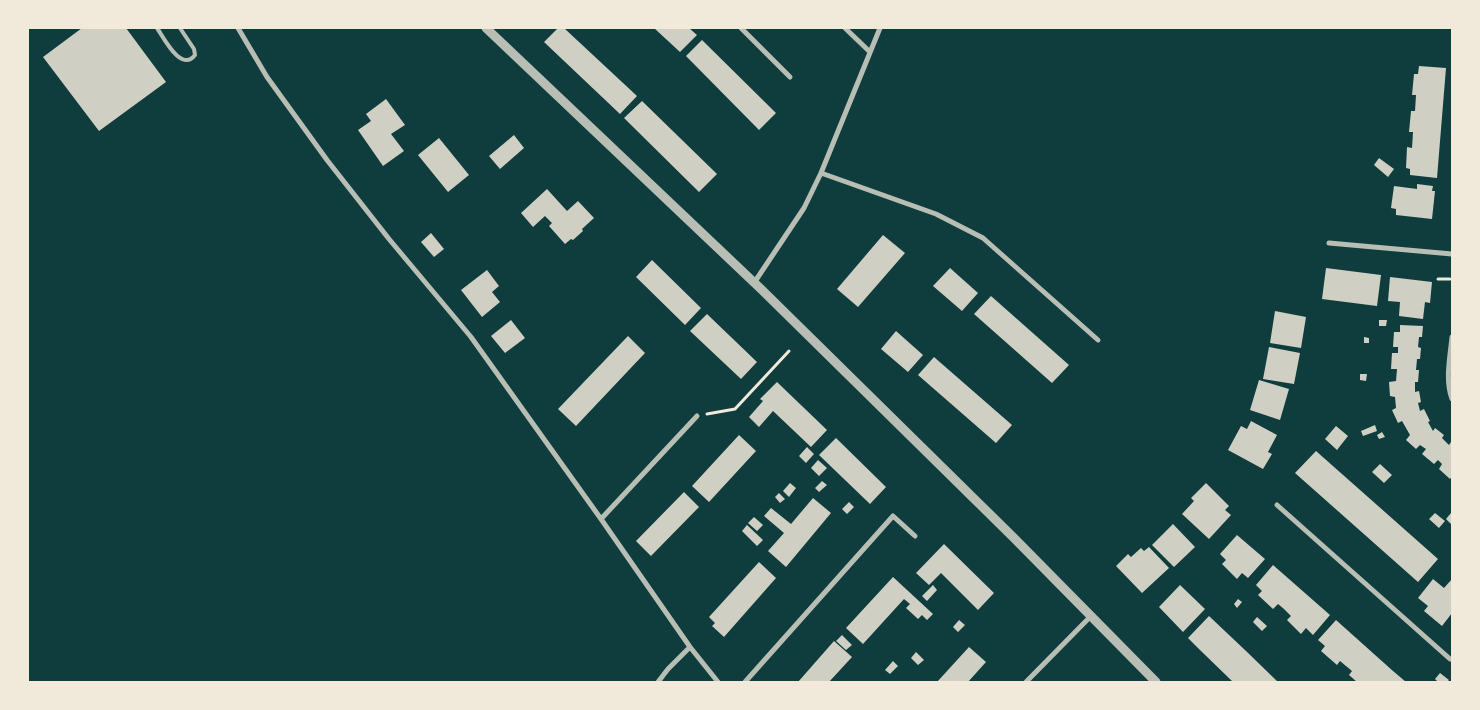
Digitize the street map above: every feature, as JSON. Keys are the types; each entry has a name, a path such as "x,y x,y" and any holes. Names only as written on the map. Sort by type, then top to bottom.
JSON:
{"street":[{"path":"238,28 267,77 337,174 471,337 690,647 718,682"},
{"path":"486,28 754,283 1013,537 1156,682"},
{"path":"740,28 790,77"},
{"path":"845,28 870,52"},
{"path":"754,283 804,208 821,173 880,28"},
{"path":"821,173 936,214 983,238 1098,340"},
{"path":"1329,242 1452,254"},
{"path":"1452,337 1448,381 1452,399"},
{"path":"601,519 697,416"},
{"path":"1277,505 1452,658"},
{"path":"745,682 893,516 915,536"},
{"path":"1026,682 1090,617"},
{"path":"658,682 668,668 690,647"}],"lane":[{"path":"157,28 177,56 183,61 187,61 195,55 194,49 180,28"}],"path":[{"path":"1438,279 1450,279"},
{"path":"697,416 735,408 789,351"}],"building":[{"path":"82,28 126,28 166,82 99,131 43,57"},
{"path":"558,28 564,28 637,96 620,114 544,42"},
{"path":"654,28 689,28 697,35 680,52"},
{"path":"702,40 776,113 759,130 686,56"},
{"path":"1419,66 1446,68 1437,178 1410,175 1410,169 1406,168 1407,147 1412,148 1413,132 1409,132 1411,111 1415,111 1416,95 1412,95 1414,74 1418,74"},
{"path":"386,99 405,125 391,134 404,151 383,166 358,130 371,121 366,114"},
{"path":"642,101 717,174 699,192 624,118"},
{"path":"514,135 524,148 500,169 489,156"},
{"path":"439,138 469,175 448,192 418,155"},
{"path":"1379,158 1394,169 1388,177 1374,165"},
{"path":"1417,184 1433,186 1432,191 1435,191 1432,219 1396,215 1396,209 1391,208 1394,186 1417,189"},
{"path":"547,189 567,211 578,201 594,218 573,240 571,239 565,244 549,226 552,223 545,216 533,227 521,213"},
{"path":"431,233 444,249 434,257 421,242"},
{"path":"883,235 905,253 858,307 837,289"},
{"path":"652,260 701,308 685,325 636,277"},
{"path":"950,268 978,293 962,311 933,286"},
{"path":"1326,268 1381,275 1377,306 1322,299"},
{"path":"487,270 499,286 492,292 500,302 482,317 461,290"},
{"path":"1390,277 1432,282 1430,303 1425,302 1423,319 1399,316 1400,302 1388,301"},
{"path":"991,296 1069,365 1052,383 974,314"},
{"path":"1275,311 1306,317 1301,348 1270,343"},
{"path":"707,314 757,362 741,379 690,331"},
{"path":"511,320 525,338 505,353 491,336"},
{"path":"1379,320 1387,320 1386,326 1379,326"},
{"path":"1400,325 1423,326 1422,337 1419,337 1418,347 1421,348 1420,359 1417,359 1416,370 1419,370 1418,382 1415,382 1415,392 1419,391 1421,402 1418,403 1420,411 1424,409 1433,431 1435,428 1444,435 1442,438 1449,445 1452,443 1452,476 1450,479 1439,469 1442,464 1438,460 1434,464 1422,454 1426,449 1420,445 1416,449 1406,440 1410,435 1402,421 1398,423 1392,410 1396,408 1395,397 1390,396 1389,382 1396,381 1397,369 1391,369 1392,353 1398,353 1398,347 1393,347 1394,332 1400,332"},
{"path":"896,331 923,355 908,372 881,349"},
{"path":"628,336 645,353 576,426 558,409"},
{"path":"1364,337 1369,338 1369,343 1364,343"},
{"path":"1269,347 1300,353 1294,384 1263,379"},
{"path":"934,357 1012,425 996,443 918,375"},
{"path":"1360,374 1367,374 1366,381 1360,380"},
{"path":"1259,380 1289,389 1280,420 1250,410"},
{"path":"777,382 827,430 811,447 773,411 759,427 749,417 763,401 760,399"},
{"path":"1251,421 1277,435 1268,452 1272,454 1263,469 1228,450 1241,426 1247,429"},
{"path":"1375,425 1377,431 1363,436 1361,431"},
{"path":"1336,426 1348,436 1337,450 1325,439"},
{"path":"1382,432 1385,437 1379,439 1377,435"},
{"path":"739,435 756,451 709,502 692,486"},
{"path":"836,438 886,487 870,504 819,455"},
{"path":"807,447 814,454 806,463 799,456"},
{"path":"1316,451 1438,559 1418,582 1295,473"},
{"path":"818,460 827,468 819,476 811,468"},
{"path":"1380,464 1392,475 1384,483 1372,472"},
{"path":"822,481 827,485 819,492 815,488"},
{"path":"790,483 796,488 789,497 783,491"},
{"path":"1206,483 1229,506 1225,510 1231,515 1209,539 1182,514 1194,501 1191,498"},
{"path":"684,492 699,507 651,556 636,541"},
{"path":"779,493 785,499 780,503 775,497"},
{"path":"813,498 831,513 786,567 768,551 784,533 764,516 771,508 791,524"},
{"path":"849,502 854,507 847,514 842,509"},
{"path":"1435,513 1445,521 1439,528 1429,519"},
{"path":"1452,514 1452,525 1446,519"},
{"path":"754,517 763,525 757,531 748,523"},
{"path":"1173,524 1195,547 1174,567 1152,545"},
{"path":"747,525 763,540 757,546 742,531"},
{"path":"1237,535 1265,559 1248,578 1242,573 1237,579 1222,564 1226,560 1220,554"},
{"path":"944,544 994,593 978,610 941,573 929,585 916,573"},
{"path":"1149,547 1169,568 1142,593 1116,566 1128,554 1131,557 1141,548 1144,551"},
{"path":"759,562 776,578 724,637 712,626 715,623 709,617"},
{"path":"1273,565 1330,615 1313,635 1306,628 1301,634 1287,620 1291,616 1284,609 1278,604 1273,609 1258,595 1262,591 1256,585"},
{"path":"893,577 933,614 927,620 922,615 918,619 906,608 910,604 904,599 863,644 846,628"},
{"path":"1433,579 1444,588 1452,579 1452,613 1442,626 1424,611 1428,606 1418,598"},
{"path":"933,585 937,590 927,601 922,596"},
{"path":"1180,585 1205,609 1183,632 1159,607"},
{"path":"1238,599 1242,602 1237,608 1234,604"},
{"path":"1209,616 1278,682 1233,682 1188,638"},
{"path":"1257,617 1267,626 1262,631 1253,622"},
{"path":"959,620 965,625 958,632 953,627"},
{"path":"1336,620 1406,682 1357,682 1349,675 1352,671 1340,661 1337,665 1321,651 1325,646 1318,640"},
{"path":"842,635 852,645 846,650 836,641"},
{"path":"834,641 852,657 829,682 798,682"},
{"path":"969,647 986,662 968,682 937,682"},
{"path":"916,652 924,660 918,665 911,658"},
{"path":"893,661 898,666 890,674 885,670"},
{"path":"1440,673 1449,680 1447,682 1438,682 1435,679"}]}
